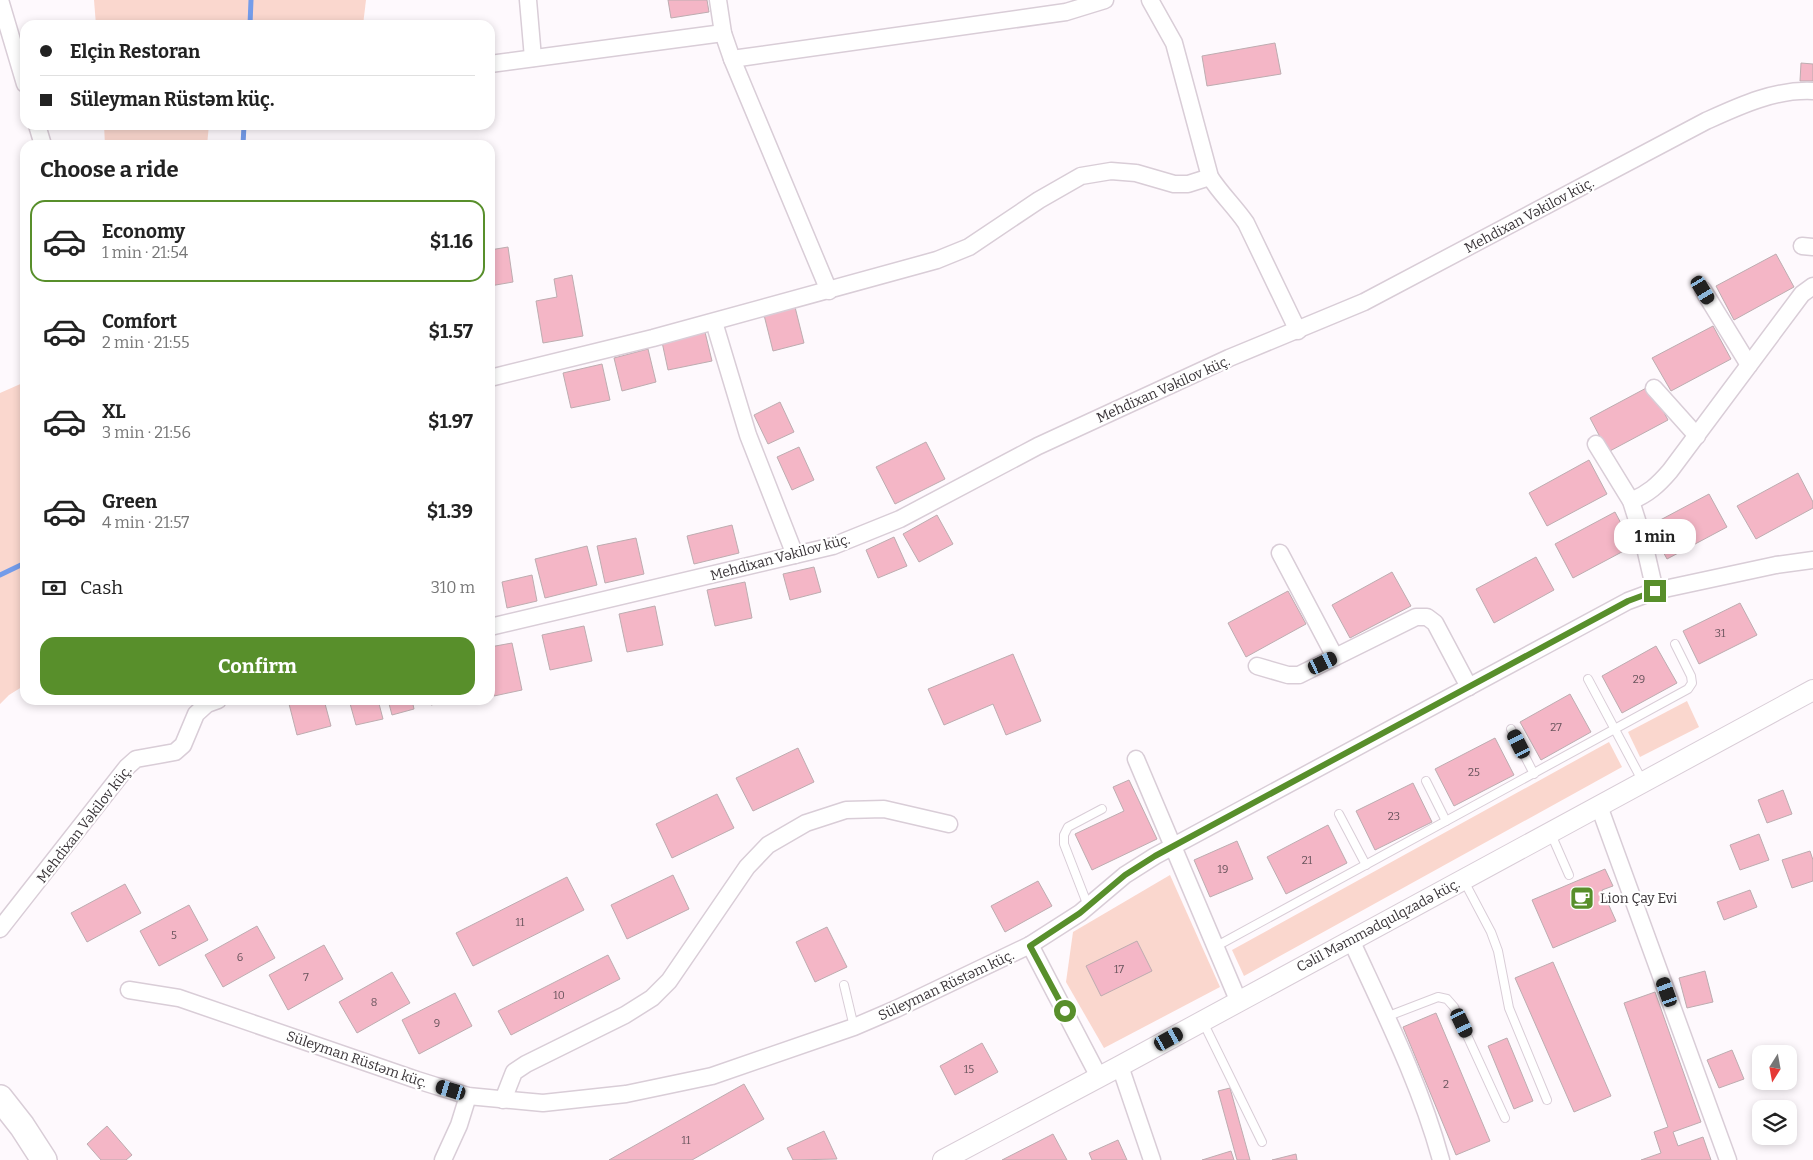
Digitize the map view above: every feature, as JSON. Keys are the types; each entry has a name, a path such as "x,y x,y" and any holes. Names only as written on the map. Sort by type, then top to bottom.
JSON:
{"main road":[{"path":"0,1098 22,1126 44,1160"}],"street":[{"path":"0,0 20,67"},
{"path":"528,0 533,58"},
{"path":"718,0 724,33 732,59 828,291"},
{"path":"732,59 1066,12 1104,0"},
{"path":"1150,0 1174,43 1210,177 1246,223 1298,331"},
{"path":"495,63 724,33"},
{"name":"Mehdixan Vəkilov küç.","path":"495,626 833,546 900,519 1038,446 1229,358 1364,302 1706,121 1740,106 1774,95 1799,90 1813,91"},
{"path":"495,377 714,322 937,260 969,247 1039,200 1081,176 1111,170 1136,173 1174,184 1188,184 1210,177"},
{"path":"1631,502 1645,496 1658,485 1697,436 1802,294 1813,286"},
{"path":"1703,290 1749,365"},
{"path":"714,322 748,435 795,555"},
{"path":"1654,388 1697,436"},
{"path":"1596,444 1631,502 1643,539 1655,591"},
{"path":"1280,553 1335,657"},
{"name":"Süleyman Rüstəm küç.","path":"129,990 179,998 468,1096 544,1103 626,1094 712,1076 854,1027 1030,946 1088,906 1125,875 1173,846 1628,601 1655,591 1776,565 1813,560"},
{"path":"1257,666 1288,675 1299,675 1416,617 1427,617 1435,623 1469,687"},
{"name":"Cəlil Məmmədqulqzadə küç.","path":"943,1160 1813,690"},
{"name":"Mehdixan Vəkilov küç.","path":"0,929 127,767 136,759 175,752 183,746 196,714 205,705"},
{"path":"1136,759 1238,1000"},
{"path":"1599,806 1728,1160"},
{"path":"503,1100 514,1072 526,1064 625,1015 652,998 669,981 747,867 768,845 806,823 846,810 884,809 949,824"},
{"path":"1351,940 1420,1094 1441,1160"},
{"path":"1030,946 1099,1077"},
{"path":"1120,1066 1152,1160"},
{"path":"443,1160 459,1125 468,1096"}],"lane":[{"path":"1215,947 1688,689 1692,683 1691,676 1675,644"},
{"path":"1588,679 1643,782"},
{"path":"1511,729 1534,774"},
{"path":"1426,781 1446,821"},
{"path":"1088,906 1064,844 1064,835 1068,826 1102,809"},
{"path":"1339,814 1366,865"},
{"path":"1550,832 1569,875"},
{"path":"1463,879 1491,932 1498,951 1509,1008 1546,1100"},
{"path":"844,985 854,1027"},
{"path":"1386,1016 1438,997 1447,999 1454,1007 1505,1118"},
{"path":"1202,1021 1262,1142"}],"shaded area":[{"path":"94,0 366,0 364,20 96,20"},
{"path":"104,130 208,130 208,140 105,140"},
{"path":"20,384 20,688 0,704 0,393"},
{"path":"1687,701 1699,727 1640,757 1628,732"},
{"path":"1609,742 1622,767 1244,976 1232,950"},
{"path":"1170,875 1220,987 1104,1048 1066,982 1073,932"}],"building":[{"path":"668,0 707,0 709,12 671,18"},
{"path":"1275,43 1281,74 1207,86 1202,56"},
{"path":"1801,63 1813,64 1813,81 1800,81"},
{"path":"508,247 513,282 495,285 495,249"},
{"path":"1776,254 1794,287 1734,320 1716,286"},
{"path":"572,275 583,336 543,343 536,301 557,297 554,279"},
{"path":"795,307 804,343 773,351 764,315"},
{"path":"1713,326 1731,359 1671,391 1652,358"},
{"path":"705,332 712,361 668,370 662,342"},
{"path":"648,349 656,382 622,391 614,358"},
{"path":"602,364 610,400 571,408 563,373"},
{"path":"1650,386 1668,420 1608,452 1590,418"},
{"path":"780,402 794,432 768,444 754,415"},
{"path":"926,442 945,479 895,504 876,467"},
{"path":"799,447 814,480 792,490 777,457"},
{"path":"1589,460 1607,494 1547,526 1529,493"},
{"path":"1798,473 1813,502 1813,508 1756,539 1737,506"},
{"path":"1709,494 1727,527 1667,559 1649,526"},
{"path":"1615,512 1633,546 1573,578 1555,544"},
{"path":"937,515 953,544 919,562 903,534"},
{"path":"732,525 739,553 694,564 687,536"},
{"path":"894,537 907,566 878,578 866,550"},
{"path":"636,538 644,574 605,583 597,546"},
{"path":"587,546 597,585 545,598 535,559"},
{"path":"1536,557 1554,590 1494,623 1476,589"},
{"path":"814,567 821,592 790,600 783,574"},
{"path":"1392,572 1411,606 1350,638 1332,605"},
{"path":"532,575 537,601 507,608 502,582"},
{"path":"745,582 752,618 715,626 707,590"},
{"path":"1288,591 1306,624 1246,657 1228,623"},
{"path":"1740,603 1757,635 1699,664 1683,631"},
{"path":"655,606 663,645 627,652 619,614"},
{"path":"584,626 592,661 550,670 542,635"},
{"path":"512,643 522,690 495,696 495,646"},
{"path":"1656,646 1677,683 1622,713 1602,676"},
{"path":"1013,654 1041,721 1006,735 993,704 944,725 928,689"},
{"path":"1570,694 1591,732 1541,760 1520,722"},
{"path":"289,705 325,705 331,726 297,735"},
{"path":"350,705 379,705 383,719 356,725"},
{"path":"389,705 413,705 414,709 392,715"},
{"path":"1495,738 1514,775 1454,806 1435,769"},
{"path":"798,748 814,782 753,811 736,778"},
{"path":"1129,780 1157,839 1092,870 1075,834 1124,811 1113,787"},
{"path":"1413,783 1432,822 1375,850 1356,811"},
{"path":"1783,790 1792,814 1767,823 1758,800"},
{"path":"717,794 734,828 672,858 656,824"},
{"path":"1328,825 1347,863 1286,894 1267,857"},
{"path":"1759,834 1769,860 1740,870 1730,845"},
{"path":"1237,841 1253,879 1210,897 1194,860"},
{"path":"1810,851 1813,860 1813,881 1792,888 1782,860"},
{"path":"1605,869 1613,886 1602,890 1616,921 1553,948 1532,900"},
{"path":"673,875 689,909 627,939 611,905"},
{"path":"567,877 584,910 473,966 456,933"},
{"path":"1038,881 1052,906 1005,932 991,906"},
{"path":"125,884 141,913 87,942 71,913"},
{"path":"1750,890 1757,907 1724,920 1717,902"},
{"path":"189,905 208,940 159,966 140,931"},
{"path":"257,926 275,958 223,987 205,955"},
{"path":"827,927 847,967 815,982 796,942"},
{"path":"1137,941 1152,971 1101,996 1086,966"},
{"path":"324,945 343,979 288,1010 269,975"},
{"path":"608,955 620,979 511,1035 498,1011"},
{"path":"1553,962 1611,1096 1574,1112 1515,978"},
{"path":"1705,971 1713,1002 1687,1008 1679,978"},
{"path":"392,972 410,1003 357,1033 339,1002"},
{"path":"1655,992 1701,1122 1673,1132 1678,1146 1703,1137 1711,1160 1641,1160 1661,1153 1654,1132 1668,1127 1624,1003"},
{"path":"455,993 472,1026 419,1054 402,1020"},
{"path":"1436,1013 1490,1141 1456,1155 1403,1027"},
{"path":"1507,1038 1533,1101 1514,1109 1488,1046"},
{"path":"982,1043 998,1072 955,1095 940,1066"},
{"path":"1732,1050 1744,1079 1719,1088 1707,1060"},
{"path":"744,1084 764,1119 692,1160 609,1160"},
{"path":"1230,1088 1250,1160 1237,1160 1218,1091"},
{"path":"107,1126 132,1155 126,1160 101,1160 87,1144"},
{"path":"824,1131 837,1159 793,1160 787,1148"},
{"path":"1053,1134 1067,1160 1002,1160"},
{"path":"1118,1140 1127,1160 1092,1160 1089,1153"},
{"path":"1231,1151 1234,1160 1202,1160"},
{"path":"1296,1154 1297,1160 1272,1160"}],"waterway":[{"path":"250,20 251,0"},
{"path":"243,140 244,130"},
{"path":"0,575 20,565"}],"place":[{"name":"Lion Çay Evi","path":"1582,898"}],"route":[{"path":"1065,1011 1030,946 1080,913 1125,875 1155,856 1628,601 1655,591"}]}
